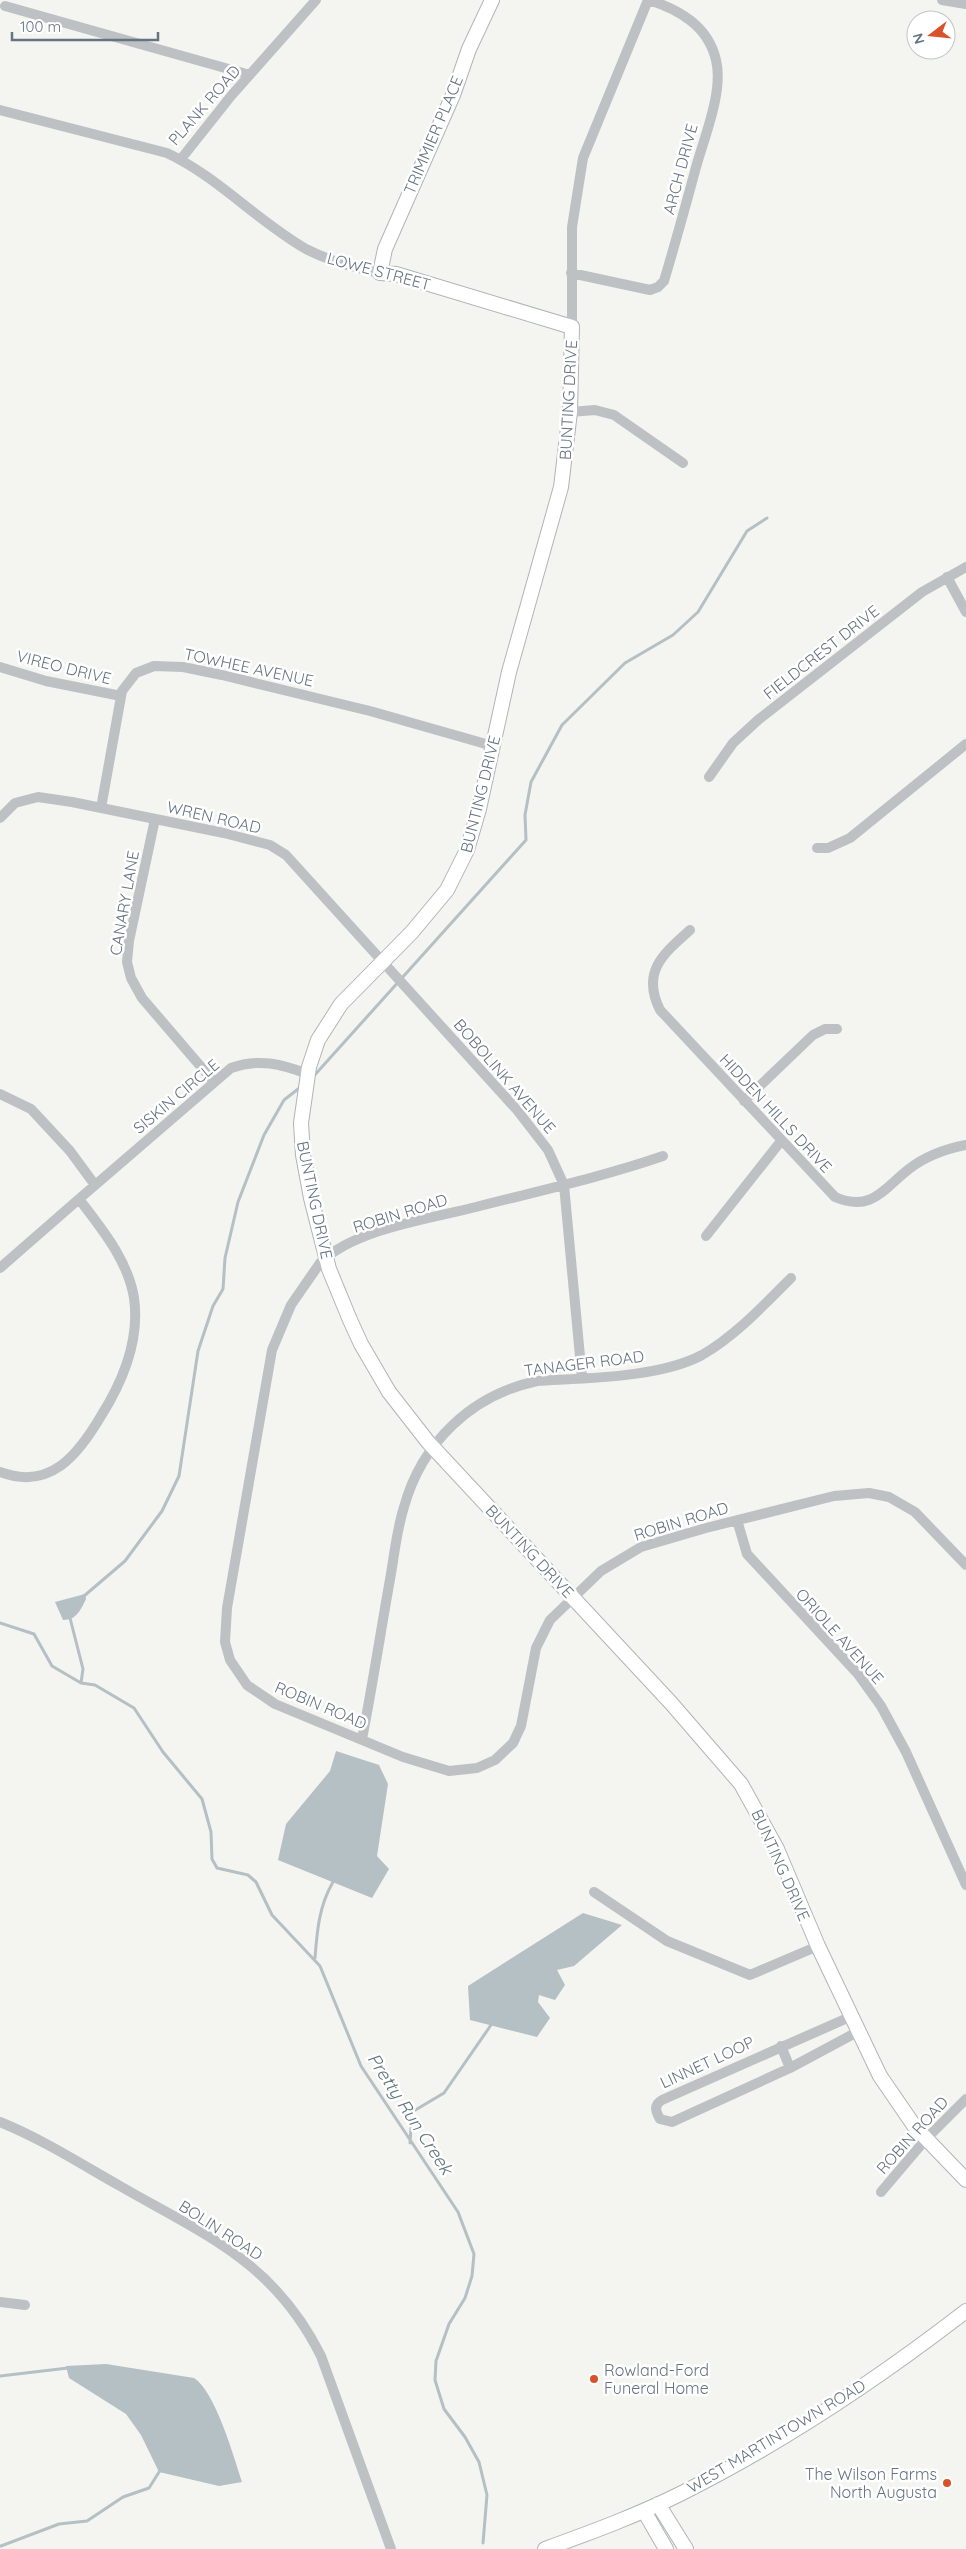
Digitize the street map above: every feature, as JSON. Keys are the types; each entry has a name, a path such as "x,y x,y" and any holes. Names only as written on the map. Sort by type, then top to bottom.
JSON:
{"street":[{"name":"PLANK ROAD","path":"0,110 155,149 180,159 316,0"},
{"name":"TRIMMIER PLACE","path":"380,272 385,249 453,95 469,48 492,0"},
{"name":"ARCH DRIVE","path":"571,273 650,290 658,287 664,281 682,224 710,117 717,85 718,70 713,51 698,26 677,10 649,0"},
{"name":"BUNTING DRIVE","path":"649,0 583,158 574,203 571,273 570,412 561,487 518,641 479,809 462,864 438,901 332,1016 318,1040 308,1074 302,1107 302,1147 311,1198 326,1257 350,1320 377,1373 416,1428 671,1703 741,1784 777,1848 818,1946 891,2094 926,2139 966,2180"},
{"path":"942,0 966,4"},
{"path":"5,6 250,75"},
{"name":"LOWE STREET","path":"180,159 307,249 333,261 396,274 572,327"},
{"path":"570,412 595,410 614,416 684,464"},
{"name":"FIELDCREST DRIVE","path":"709,777 733,743 758,720 914,598 966,567"},
{"path":"947,577 966,612"},
{"name":"TOWHEE AVENUE","path":"101,808 121,696 126,684 143,669 154,666 183,667 326,699 493,746"},
{"name":"VIREO DRIVE","path":"0,667 46,680 121,696"},
{"path":"817,848 828,848 850,838 966,744"},
{"name":"WREN ROAD","path":"0,818 15,803 30,798 101,808 224,833 278,850 382,962"},
{"name":"CANARY LANE","path":"155,819 129,941 127,962 131,978 142,998 214,1082"},
{"name":"HIDDEN HILLS DRIVE","path":"690,930 658,962 652,981 654,996 665,1016 835,1198 858,1202 880,1195 922,1161 941,1152 966,1145"},
{"name":"BOBOLINK AVENUE","path":"382,962 539,1137 564,1185 582,1378"},
{"path":"744,1101 813,1035 825,1029 837,1029"},
{"name":"SISKIN CIRCLE","path":"0,1268 231,1068 255,1062 281,1064 308,1074"},
{"path":"0,1094 17,1100 31,1109 70,1151 95,1185"},
{"path":"706,1236 781,1141"},
{"name":"ROBIN ROAD","path":"663,1156 564,1185 401,1226 362,1238 326,1257 291,1304 282,1321 272,1350 227,1608 225,1642 234,1669 255,1692 275,1704 403,1757 449,1771 477,1768 495,1760 513,1743 521,1726 536,1648 544,1630 557,1611 601,1571 641,1547 737,1520 840,1495 857,1493 879,1495 898,1501 915,1512 966,1565"},
{"path":"0,1472 15,1478 31,1477 51,1472 72,1458 87,1441 108,1406 127,1363 135,1311 132,1288 114,1250 79,1199"},
{"name":"TANAGER ROAD","path":"362,1739 403,1508 414,1478 442,1435 462,1416 495,1395 538,1380 582,1378 664,1369 689,1361 720,1343 791,1278"},
{"name":"ORIOLE AVENUE","path":"737,1520 747,1554 858,1674 881,1706 906,1752 966,1885"},
{"path":"594,1892 667,1941 750,1975 818,1946"},
{"name":"LINNET LOOP","path":"852,2016 662,2100 656,2105 656,2112 660,2119 672,2122 790,2068 859,2031"},
{"path":"781,2046 790,2068"},
{"name":"ROBIN ROAD","path":"881,2192 926,2139 966,2099"},
{"name":"BOLIN ROAD","path":"0,2122 82,2165 226,2247 255,2268 282,2295 305,2327 327,2371 391,2549"},
{"path":"0,2302 25,2305"},
{"name":"WEST MARTINTOWN ROAD","path":"546,2549 644,2511 724,2471 805,2422 875,2376 966,2311"},
{"path":"658,2504 686,2549"},
{"path":"644,2511 666,2549"}],"shaded area":[{"path":"85,1594 86,1599 78,1613 68,1620 63,1620 55,1602"},
{"path":"336,1751 379,1765 388,1784 377,1856 389,1869 372,1898 278,1860 286,1824 330,1771"},
{"path":"583,1913 622,1925 574,1966 557,1970 565,1985 555,2000 539,1995 538,2002 550,2018 537,2037 470,2020 468,1986"},
{"path":"106,2364 194,2378 202,2385 216,2410 242,2482 219,2486 159,2472 141,2435 126,2414 69,2378 66,2366"}],"waterway":[{"path":"312,1078 526,840 525,815 531,782 562,725 625,663 673,635 698,612 747,531 767,518"},
{"path":"84,1596 125,1561 162,1511 179,1476 198,1351 213,1306 223,1289 225,1258 238,1202 264,1135 284,1100 302,1086"},
{"path":"70,1618 83,1669 81,1683"},
{"name":"Pretty Run Creek","path":"0,1623 34,1634 52,1666 81,1683 95,1685 134,1708 163,1752 202,1799 211,1832 212,1859 217,1868 248,1875 256,1882 272,1915 320,1966 361,2066 458,2212 474,2254 472,2276 465,2298 449,2324 436,2361 435,2380 444,2409 465,2437 479,2462 487,2495 483,2543"},
{"path":"315,1958 322,1909 333,1882"},
{"path":"410,2143 412,2112 444,2093 491,2025"},
{"path":"0,2376 68,2368"},
{"path":"1,2546 59,2524 87,2521 123,2497 149,2488 161,2469"}],"place":[{"name":"Rowland-Ford Funeral Home","path":"594,2379"},
{"name":"The Wilson Farms North Augusta","path":"947,2483"}]}
